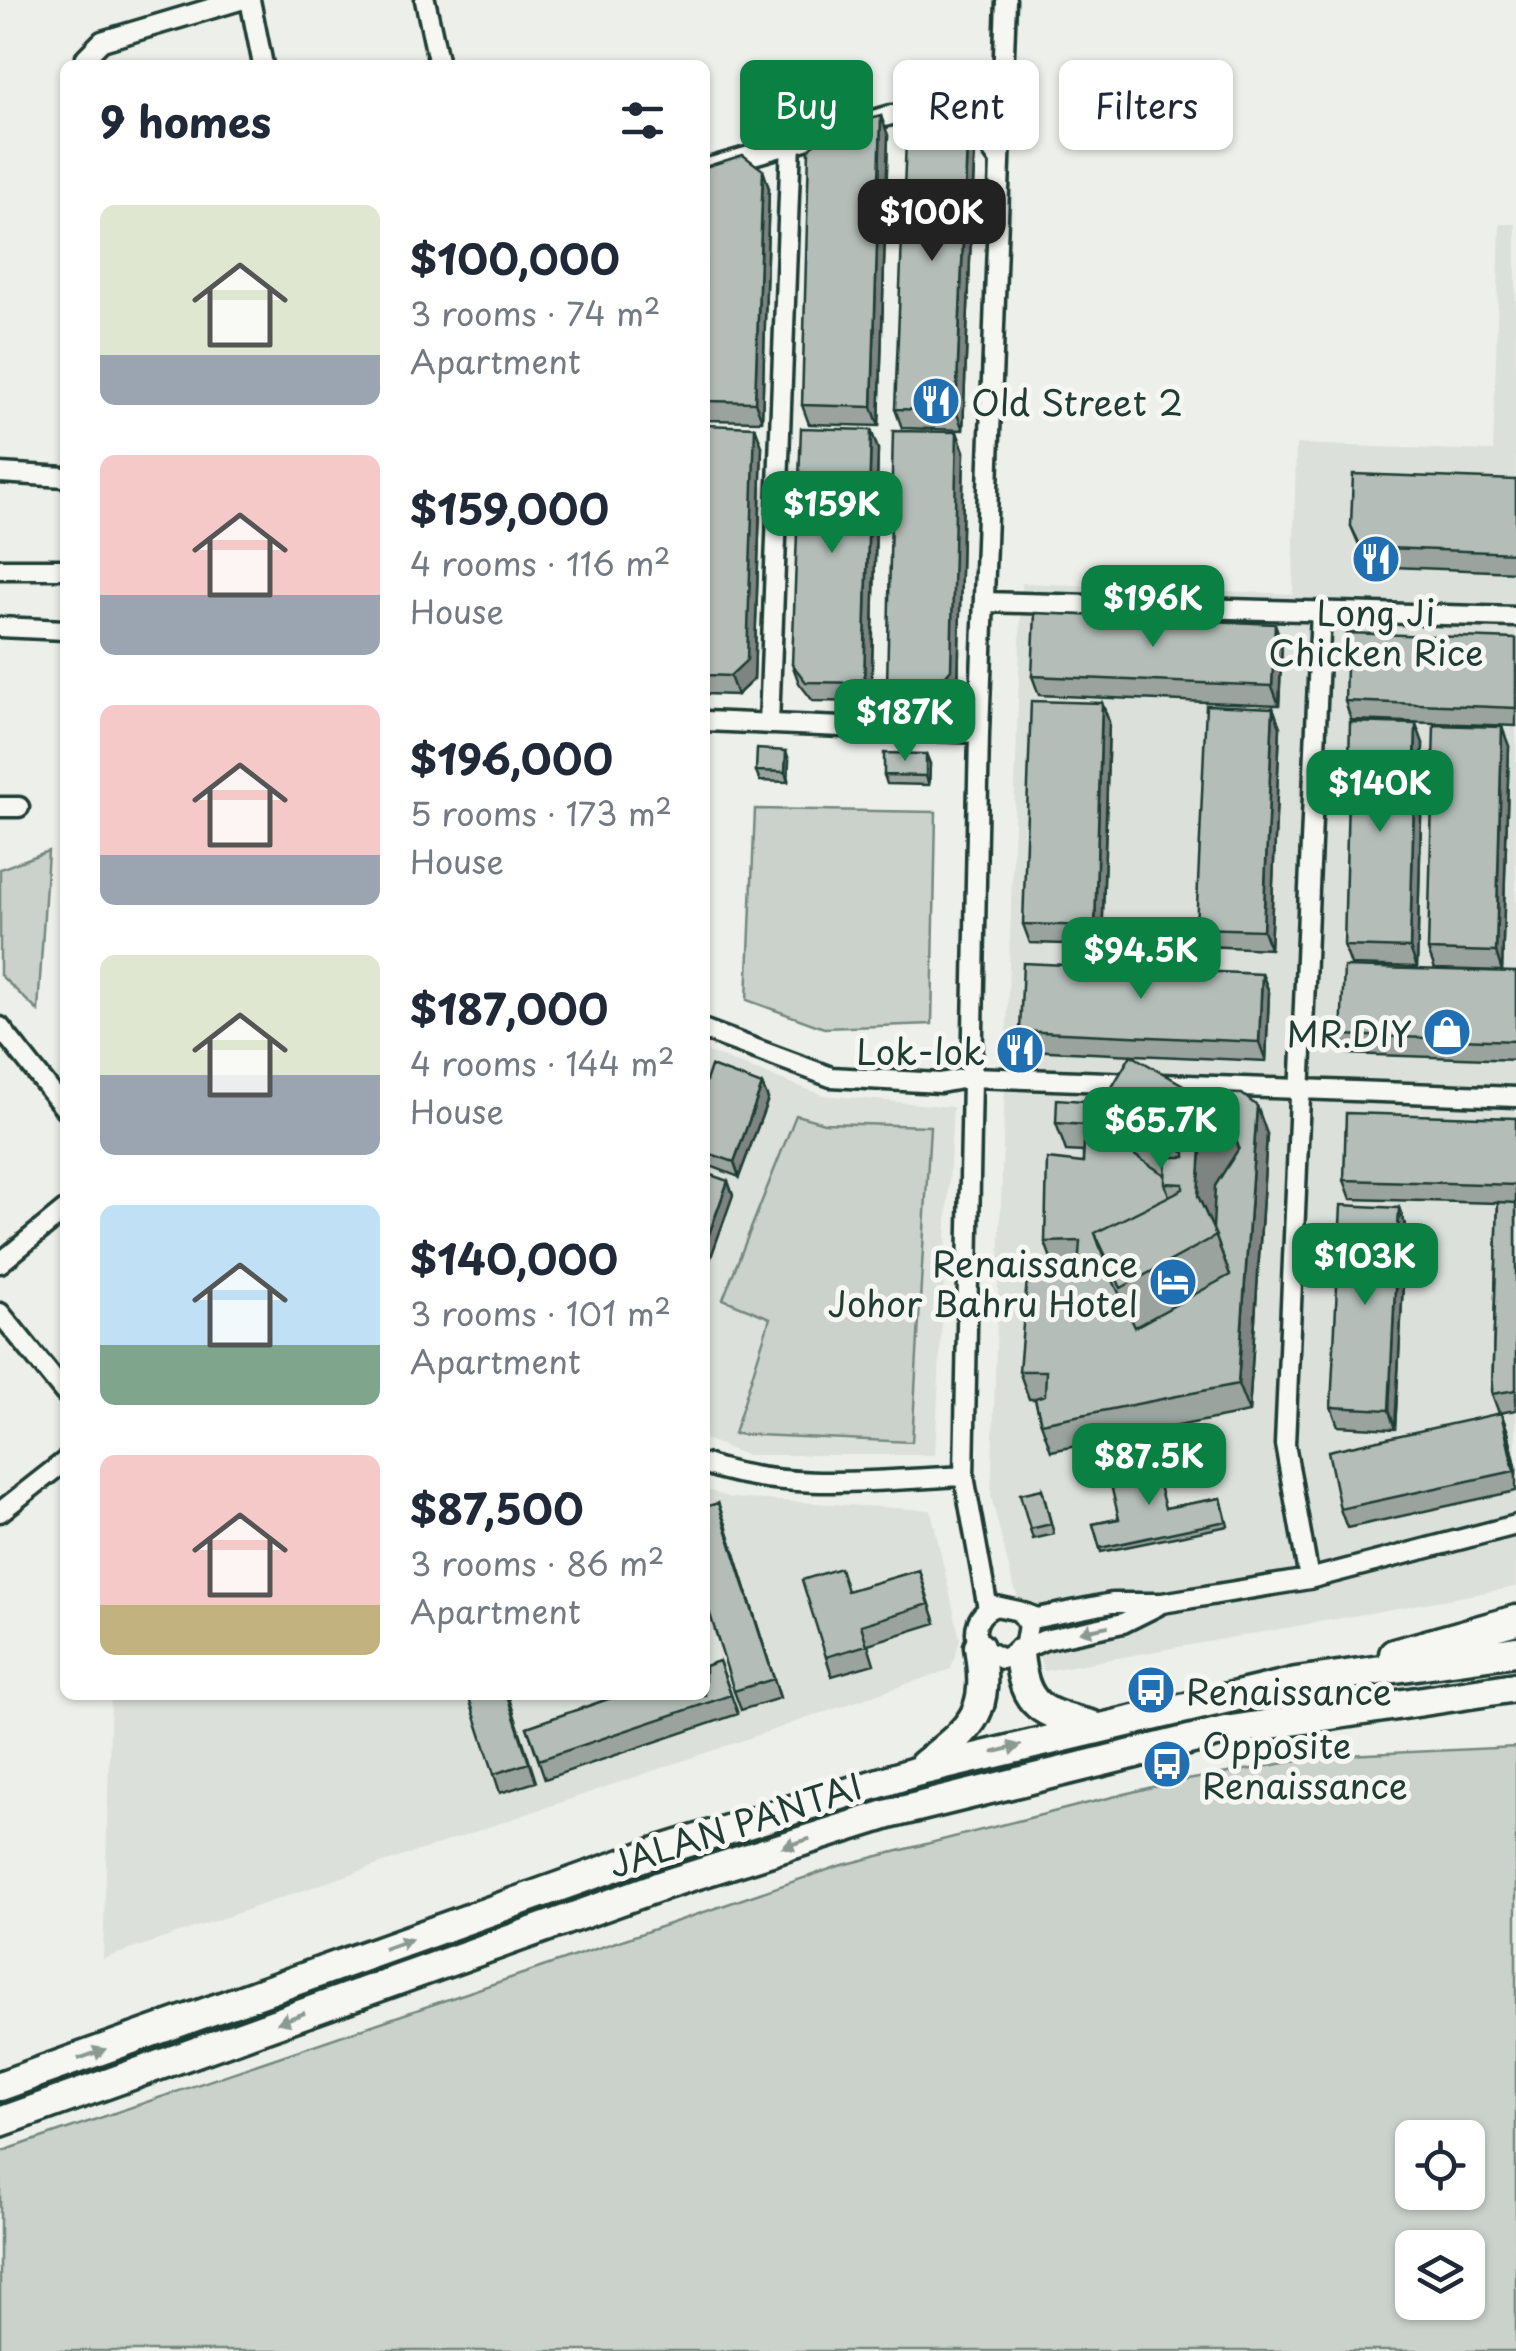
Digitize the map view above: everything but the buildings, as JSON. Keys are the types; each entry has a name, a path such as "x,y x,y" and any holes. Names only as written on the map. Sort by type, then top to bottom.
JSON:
{"highway":[{"path":"1296,1682 1516,1620"},
{"path":"915,1772 964,1733 980,1710 985,1682 979,1647"},
{"path":"1021,1651 1022,1686 1034,1704 1058,1717 1097,1726"},
{"name":"JALAN PANTAI","path":"0,2086 656,1852 915,1772 1296,1682 1516,1651"},
{"name":"JALAN PANTAI","path":"0,2122 666,1884 890,1814 1036,1774 1270,1724 1516,1687"},
{"path":"1270,1724 1516,1703"}],"street":[{"path":"85,60 102,41 240,0"},
{"path":"250,0 262,60"},
{"path":"426,0 438,60"},
{"path":"1003,60 1006,0"},
{"path":"710,167 766,150"},
{"path":"768,724 791,150"},
{"path":"992,150 999,160"},
{"path":"988,1609 964,1476 979,733 999,150"},
{"path":"0,473 60,476"},
{"path":"0,568 60,569"},
{"path":"984,602 1516,617"},
{"path":"1309,1579 1285,1444 1322,612"},
{"path":"0,628 60,630"},
{"path":"710,722 979,733"},
{"path":"0,1026 60,1103"},
{"path":"710,1032 832,1077 940,1083 972,1077 1516,1096"},
{"path":"0,1263 60,1214"},
{"path":"0,1313 60,1387"},
{"path":"0,1512 60,1465"},
{"path":"710,1466 742,1478 879,1480 964,1476"},
{"path":"1162,1604 1123,1623 993,1658 979,1647 977,1622 988,1609 1004,1606 1037,1618 1112,1603 1162,1604 1309,1579 1516,1525"},
{"path":"1019,1612 1028,1625 1021,1651"}],"shaded area":[{"path":"1500,224 1516,224 1516,1587 1044,1671 1012,1581 991,1496 1022,583 1293,594 1296,444 1493,451"},
{"path":"755,809 936,812 932,1024 824,1028 747,1000"},
{"path":"48,851 38,1011 0,975 0,869"},
{"path":"710,1053 823,1095 953,1107 935,1455 745,1455 710,1441"},
{"path":"796,1115 824,1123 930,1126 912,1442 734,1434 770,1318 723,1299"},
{"path":"710,1491 730,1498 931,1510 960,1639 951,1669 103,1959 111,1700 710,1700"},
{"path":"1516,1747 1516,2351 0,2351 0,2152 839,1866 1164,1784 1326,1756"}],"place":[{"name":"Old Street 2","path":"936,401"},
{"name":"Long Ji Chicken Rice","path":"1376,559"},
{"name":"MR.DIY","path":"1447,1032"},
{"name":"Lok-lok","path":"1020,1050"},
{"name":"Renaissance Johor Bahru Hotel","path":"1173,1282"},
{"name":"Renaissance","path":"1151,1690"},
{"name":"Opposite Renaissance","path":"1167,1764"}]}
